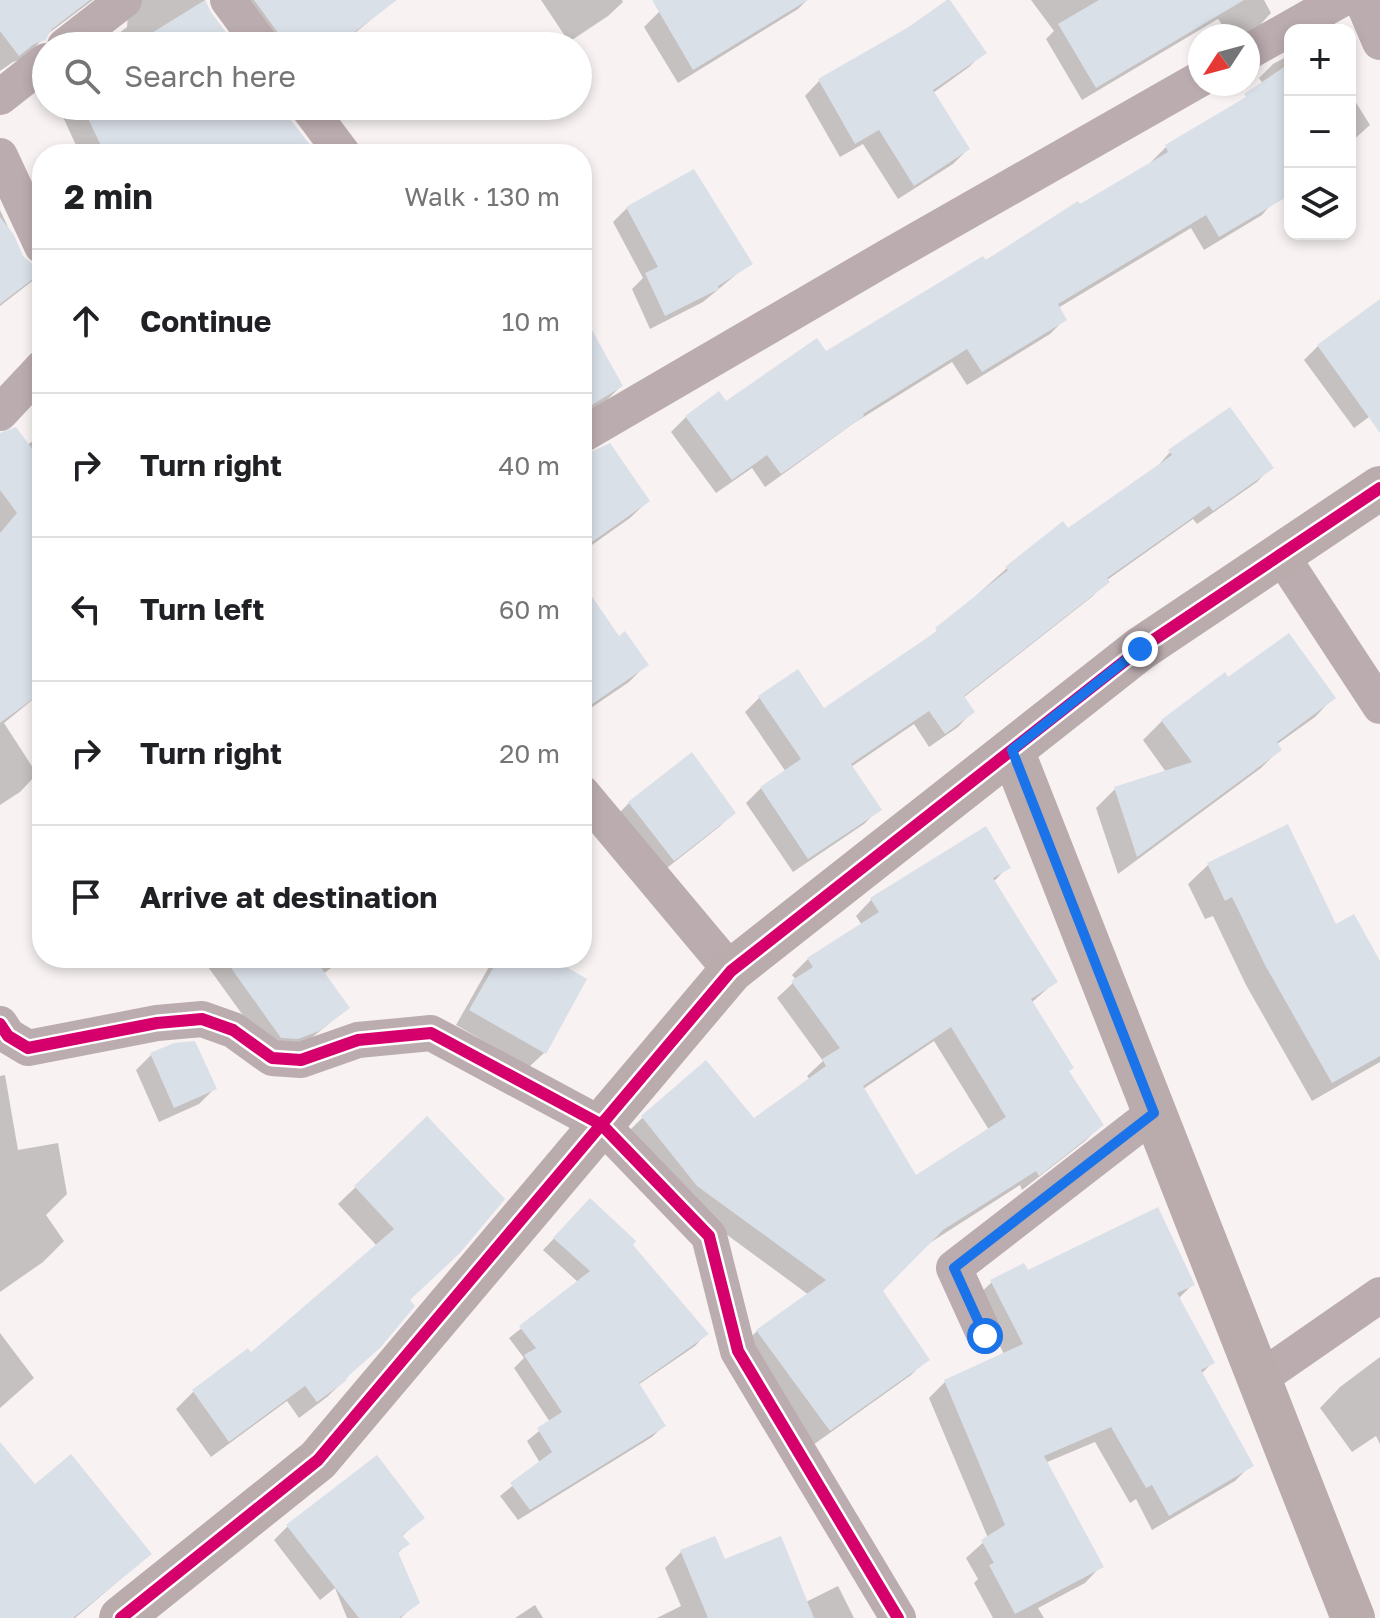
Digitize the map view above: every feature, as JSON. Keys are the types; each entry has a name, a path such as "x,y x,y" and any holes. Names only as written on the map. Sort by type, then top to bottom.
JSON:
{"street":[{"path":"83,32 124,0"},
{"path":"228,0 252,32"},
{"path":"1260,45 1340,0"},
{"path":"1362,0 1380,42"},
{"path":"0,97 32,72"},
{"path":"592,429 1188,86"},
{"path":"318,120 336,144"},
{"path":"0,156 32,225"},
{"path":"0,413 32,379"},
{"path":"121,1618 318,1460 731,971 1140,649 1380,488"},
{"path":"1281,555 1380,706"},
{"path":"1012,750 1353,1618"},
{"path":"592,805 731,971"},
{"path":"0,1024 8,1036 28,1048 157,1023 202,1019 233,1030 272,1058 301,1060 358,1040 431,1033 602,1125 709,1236 738,1351 898,1618"},
{"path":"985,1336 954,1268 1154,1113"},
{"path":"1259,1379 1380,1295"}],"building":[{"path":"0,0 90,0 50,32 32,32 32,46 19,56 0,31"},
{"path":"205,0 226,32 153,32"},
{"path":"254,0 397,0 355,32 278,32"},
{"path":"652,0 808,0 693,70"},
{"path":"947,0 987,53 933,90 970,149 914,186 879,130 855,144 818,79 907,28"},
{"path":"1099,0 1244,0 1204,24 1188,24 1188,33 1096,88 1058,24"},
{"path":"1284,67 1284,199 1219,237 1206,215 1058,304 1067,320 982,372 967,349 863,414 781,474 767,455 732,480 685,416 719,391 726,401 817,338 826,351 983,256 986,260 1078,201 1080,204 1168,152 1165,145 1245,96 1260,96 1260,83"},
{"path":"89,120 291,120 309,144 100,144"},
{"path":"694,169 753,264 718,286 719,289 665,316 645,273 658,267 626,207"},
{"path":"0,217 14,235 23,256 32,264 32,280 0,304"},
{"path":"1380,299 1380,433 1317,345"},
{"path":"592,330 623,386 592,405"},
{"path":"1230,407 1274,468 1213,511 1209,506 1107,578 1110,582 964,696 975,712 945,734 929,711 851,764 882,810 808,859 760,787 801,759 758,696 798,669 824,708 937,631 935,628 1063,521 1068,528 1172,455 1168,450"},
{"path":"16,427 32,449 32,699 0,723 0,533 17,513 0,490 0,433"},
{"path":"610,443 650,501 592,542 592,451"},
{"path":"592,597 619,636 625,631 649,665 592,704"},
{"path":"1289,633 1336,698 1277,742 1282,750 1137,857 1114,787 1192,762 1161,720 1225,672 1228,677"},
{"path":"692,752 736,813 674,861 628,802"},
{"path":"1288,824 1336,924 1354,914 1380,961 1380,1056 1332,1083 1265,965 1232,897 1225,901 1207,863"},
{"path":"986,826 1011,868 993,878 1058,982 1031,999 1074,1068 1069,1071 1104,1125 1039,1176 1036,1171 943,1230 883,1291 930,1360 830,1431 756,1330 826,1280 697,1186 641,1116 706,1060 754,1118 826,1066 822,1059 840,1048 791,981 813,967 807,958 879,912 870,898","holes":["951,1027 1006,1117 916,1175 863,1086"]},
{"path":"231,968 321,968 350,1008 319,1031 298,1039 281,1038"},
{"path":"493,968 568,968 587,979 546,1054 469,1010"},
{"path":"195,1041 217,1089 174,1108 150,1053 174,1043"},
{"path":"427,1116 505,1199 460,1253 410,1300 415,1306 380,1348 347,1380 317,1402 305,1386 229,1442 192,1390 248,1348 251,1352 394,1229 354,1186"},
{"path":"590,1198 636,1241 633,1245 709,1334 639,1383 666,1426 530,1510 510,1483 552,1452 537,1428 562,1412 524,1355 536,1348 519,1326 590,1271 553,1238"},
{"path":"1158,1207 1195,1285 1177,1293 1215,1363 1201,1370 1254,1466 1169,1516 1152,1485 1146,1488 1111,1427 1044,1456 1104,1567 1015,1614 989,1565 994,1563 981,1540 1005,1525 944,1380 1023,1344 990,1280 1024,1263 1028,1270"},
{"path":"0,1442 35,1484 71,1454 152,1554 73,1618 0,1618"},
{"path":"377,1455 425,1518 402,1535 410,1544 398,1552 420,1603 399,1618 359,1618 286,1525"},
{"path":"715,1536 725,1559 781,1536 814,1618 708,1618 680,1550"}],"cycle path":[{"path":"121,1618 318,1460 731,971 1140,649 1380,488"},
{"path":"0,1024 8,1036 28,1048 157,1023 202,1019 233,1030 272,1058 301,1060 358,1040 431,1033 602,1125 709,1236 738,1351 898,1618"}],"route":[{"path":"985,1336 954,1268 1154,1113 1012,750 1140,649"}]}
